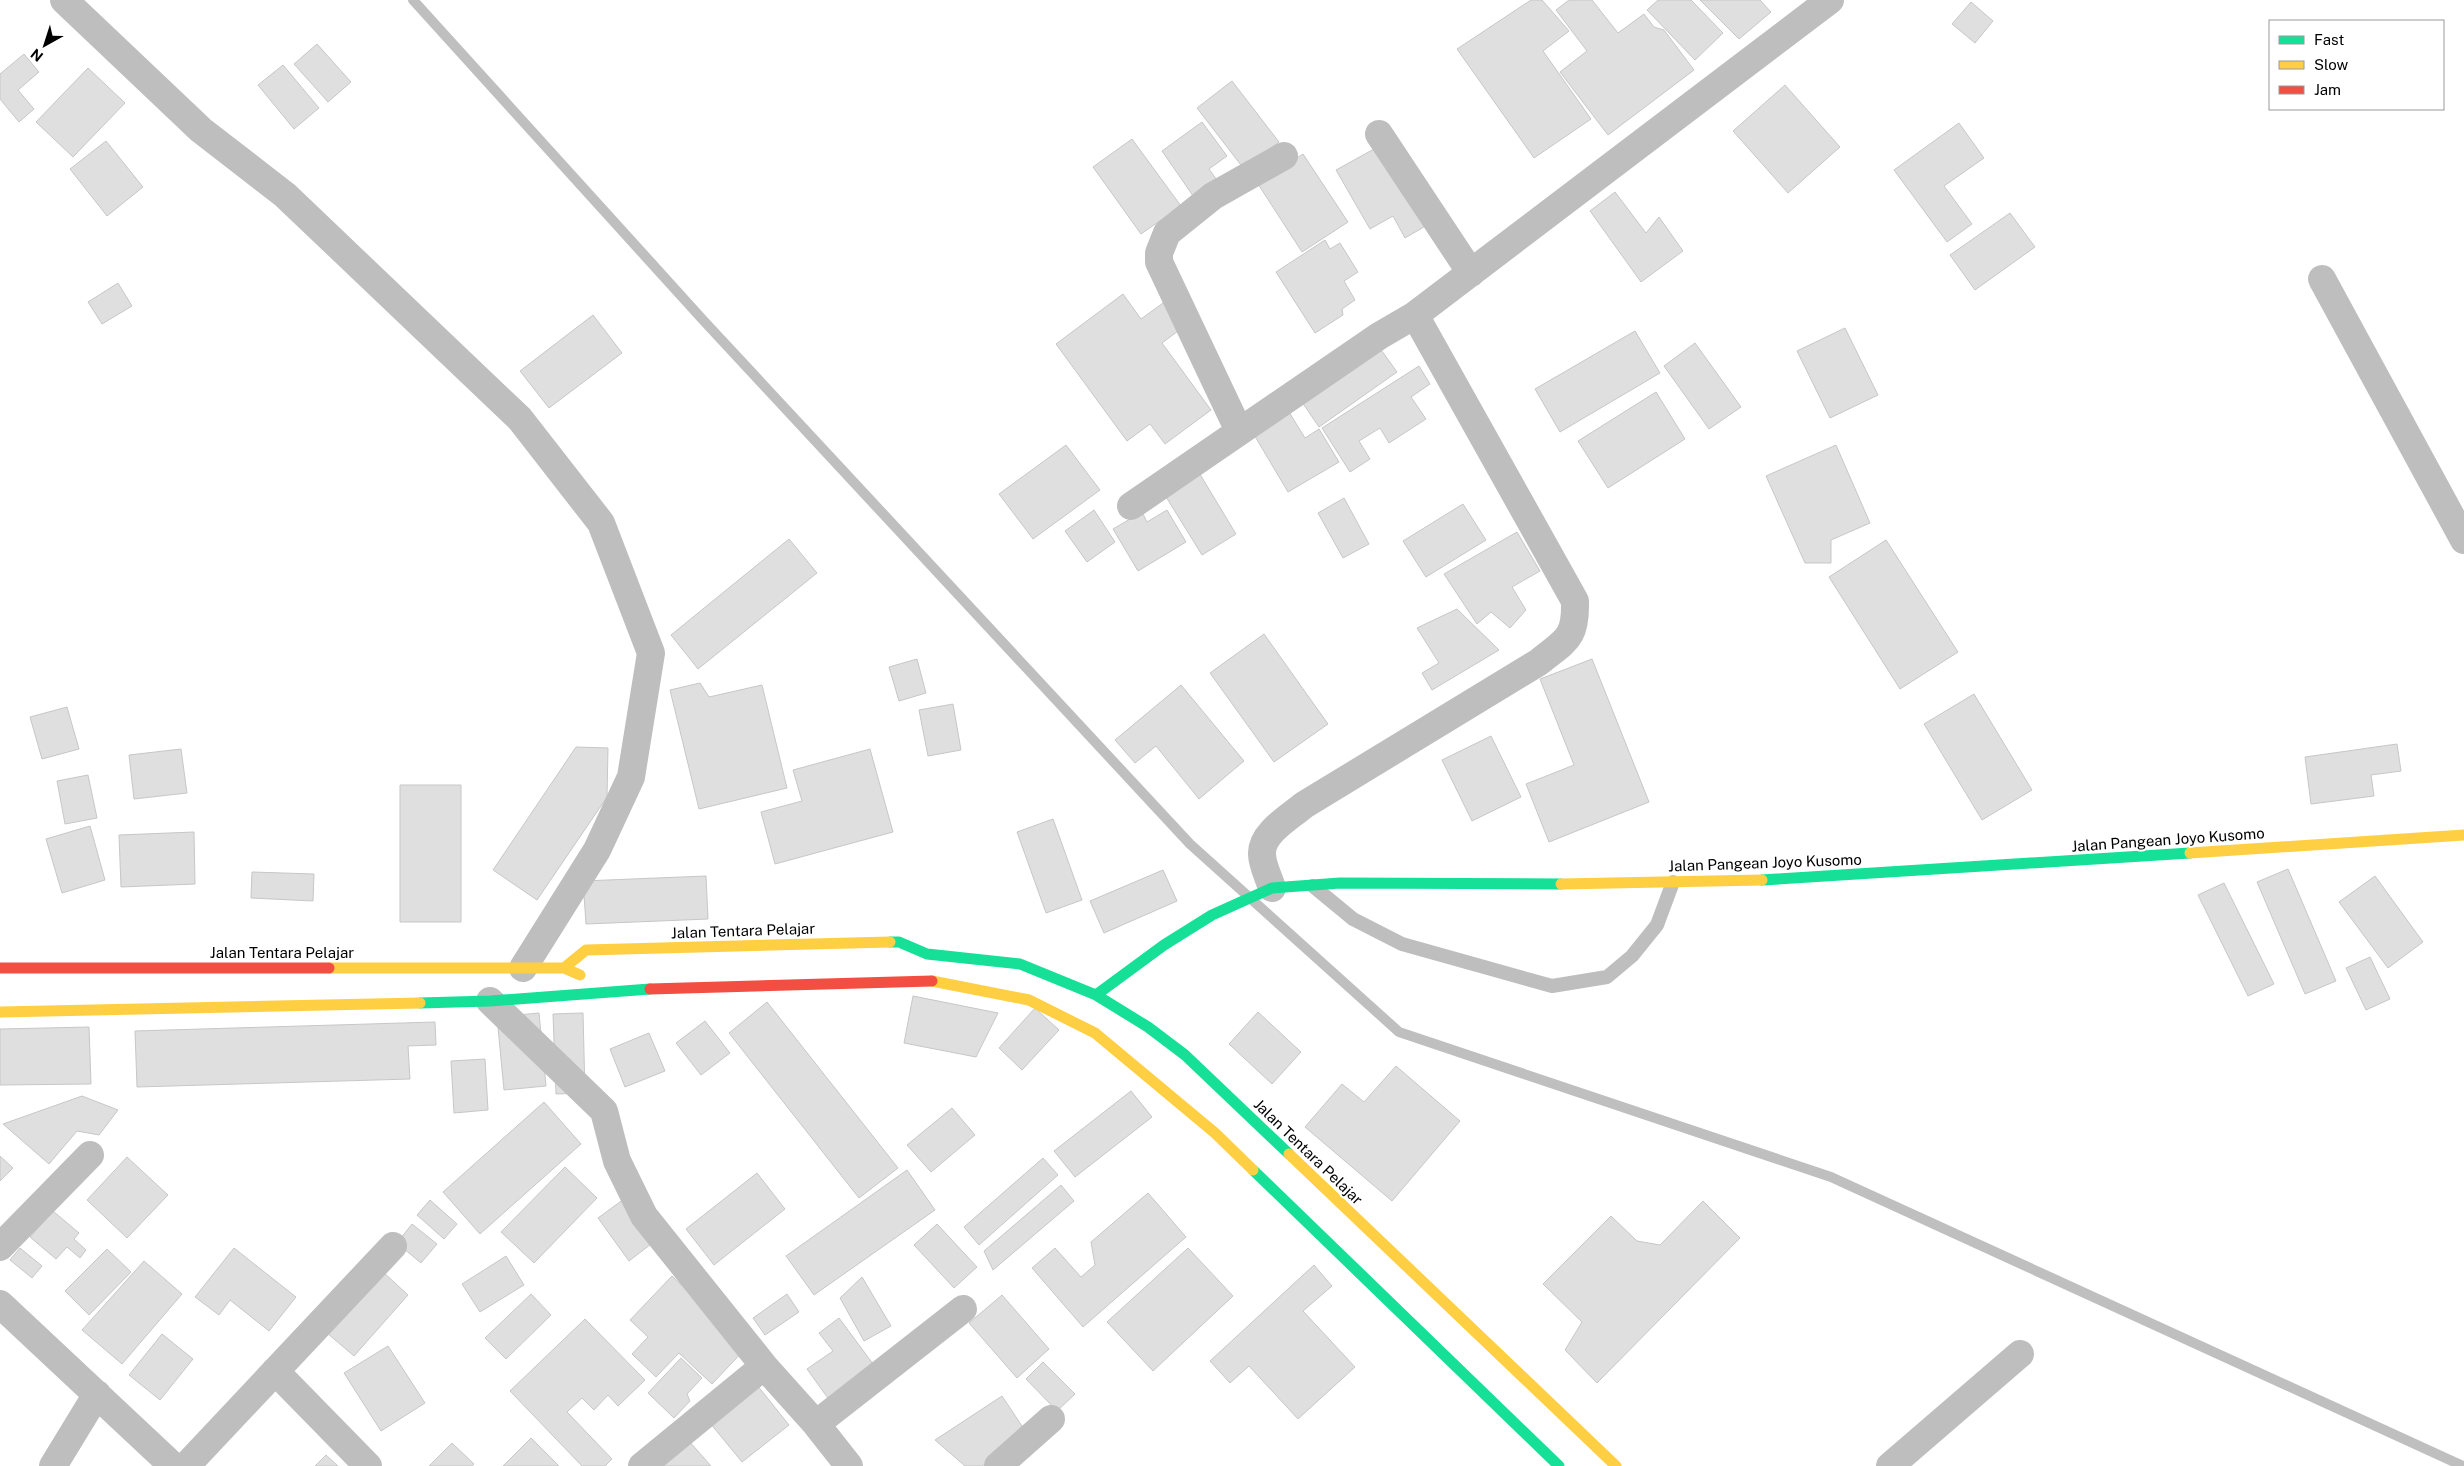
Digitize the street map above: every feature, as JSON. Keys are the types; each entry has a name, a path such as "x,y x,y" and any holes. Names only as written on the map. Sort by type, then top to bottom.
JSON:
{"main road":[{"name":"Jalan Pangean Joyo Kusomo","path":"1096,995 1164,945 1212,914 1272,888 1340,883 1773,880 2464,835"},
{"name":"Jalan Tentara Pelajar","path":"564,968 586,950 899,942 927,954 1020,964 1096,995 1148,1028 1185,1055 1616,1466"},
{"path":"914,962 927,954"},
{"name":"Jalan Tentara Pelajar","path":"0,968 564,968 590,979"},
{"path":"639,978 843,972"},
{"path":"0,1012 490,1001 663,988 933,981 1029,1000 1095,1034 1215,1132 1558,1466"}],"street":[{"path":"64,0 201,130 285,195 520,419 601,523 651,653 631,777 597,850 523,968"},
{"path":"1131,506 1379,336 1415,316 1830,0"},
{"path":"1379,134 1471,273"},
{"path":"1239,431 1159,262 1159,253 1167,233 1212,196 1284,156"},
{"path":"2322,279 2464,540"},
{"path":"1272,888 1262,855 1263,842 1272,832 1304,805 1538,662 1567,639 1576,623 1575,601 1415,316"},
{"path":"490,1001 604,1111 617,1160 644,1216 764,1366 816,1424 850,1466"},
{"path":"0,1248 90,1155"},
{"path":"186,1466 393,1246"},
{"path":"0,1304 173,1466"},
{"path":"816,1424 963,1310"},
{"path":"1890,1466 2020,1354"},
{"path":"642,1466 764,1366"},
{"path":"275,1371 368,1466"},
{"path":"53,1466 97,1394"},
{"path":"998,1466 1051,1419"}],"lane":[{"path":"1313,886 1353,919 1402,944 1552,986 1607,977 1626,961 1657,925 1673,882"}],"building":[{"path":"1531,0 1542,0 1569,31 1543,51 1591,119 1534,158 1457,49"},
{"path":"1569,0 1592,0 1618,33 1644,14 1654,27 1664,30 1694,70 1608,135 1560,72 1587,51 1556,10"},
{"path":"1658,0 1691,0 1723,33 1695,60 1647,10"},
{"path":"1700,0 1760,0 1771,12 1739,39"},
{"path":"1971,2 1993,21 1975,43 1952,24"},
{"path":"317,44 351,82 328,102 294,64"},
{"path":"24,54 39,72 18,90 34,109 19,122 0,99 0,74"},
{"path":"283,65 319,108 294,129 258,85"},
{"path":"88,68 125,103 73,157 36,122"},
{"path":"1232,81 1279,142 1244,169 1197,108"},
{"path":"1785,85 1840,147 1788,193 1733,131"},
{"path":"1202,122 1227,156 1209,169 1222,187 1198,203 1162,151"},
{"path":"1959,123 1984,158 1944,186 1972,224 1947,242 1894,170"},
{"path":"1132,139 1181,206 1141,234 1093,167"},
{"path":"106,141 143,187 107,216 70,169"},
{"path":"1383,144 1429,224 1405,238 1393,216 1370,229 1336,170"},
{"path":"1303,154 1348,222 1302,252 1258,184"},
{"path":"1615,192 1646,233 1659,217 1683,251 1641,282 1590,211"},
{"path":"2010,213 2035,247 1975,290 1950,255"},
{"path":"1325,240 1330,249 1340,243 1358,272 1344,281 1355,300 1342,309 1343,315 1315,333 1276,272"},
{"path":"118,283 132,306 102,324 88,302"},
{"path":"1123,294 1141,319 1163,303 1182,328 1162,343 1211,410 1165,444 1150,424 1127,441 1056,344"},
{"path":"593,315 622,353 549,408 520,371"},
{"path":"1845,328 1878,395 1830,418 1797,351"},
{"path":"1635,331 1660,373 1560,432 1535,389"},
{"path":"1695,343 1741,407 1709,429 1664,366"},
{"path":"1379,347 1397,372 1319,427 1302,402"},
{"path":"1419,366 1430,384 1411,397 1426,419 1389,443 1380,428 1359,441 1370,459 1350,472 1322,428"},
{"path":"1656,392 1685,439 1608,488 1578,441"},
{"path":"1289,412 1305,438 1319,429 1339,462 1288,492 1253,433"},
{"path":"1066,445 1100,490 1033,539 999,494"},
{"path":"1836,445 1870,523 1831,540 1831,563 1805,563 1766,476"},
{"path":"1198,471 1236,534 1202,555 1163,492"},
{"path":"1344,498 1369,544 1343,558 1318,513"},
{"path":"1463,504 1486,540 1426,577 1403,541"},
{"path":"1094,510 1115,542 1087,562 1065,531"},
{"path":"1167,510 1186,542 1138,571 1113,529 1142,512 1147,522"},
{"path":"1517,532 1540,571 1512,587 1526,610 1510,628 1491,612 1477,624 1444,574"},
{"path":"789,539 817,573 698,669 671,635"},
{"path":"1886,540 1958,652 1900,689 1829,577"},
{"path":"1457,609 1499,650 1432,690 1422,673 1439,663 1417,628"},
{"path":"1264,634 1328,724 1274,762 1210,673"},
{"path":"917,659 926,693 899,701 889,667"},
{"path":"1592,659 1649,802 1549,842 1526,784 1574,765 1540,679"},
{"path":"700,683 709,697 762,685 787,788 699,809 670,690"},
{"path":"1181,685 1244,761 1199,799 1156,746 1135,763 1115,740"},
{"path":"1974,694 2032,790 1982,820 1924,724"},
{"path":"953,704 961,750 928,756 919,710"},
{"path":"67,707 79,749 42,759 30,717"},
{"path":"1491,736 1521,797 1472,821 1442,760"},
{"path":"2397,744 2401,771 2371,775 2374,796 2311,804 2305,757"},
{"path":"576,747 608,748 607,797 537,900 493,870"},
{"path":"181,749 187,793 134,799 129,755"},
{"path":"870,749 893,832 775,864 761,812 802,801 793,770"},
{"path":"88,775 97,818 65,824 57,781"},
{"path":"400,785 461,785 461,922 400,922"},
{"path":"1053,819 1082,900 1046,913 1017,832"},
{"path":"90,826 105,880 62,893 46,839"},
{"path":"194,832 195,884 121,887 119,835"},
{"path":"2288,869 2336,981 2305,994 2257,882"},
{"path":"1163,870 1177,901 1104,933 1090,901"},
{"path":"252,872 314,874 313,901 251,898"},
{"path":"706,876 708,919 586,924 583,881"},
{"path":"2375,876 2423,942 2388,968 2339,902"},
{"path":"2224,883 2274,984 2248,996 2198,895"},
{"path":"2370,957 2390,999 2366,1010 2346,968"},
{"path":"913,996 998,1013 976,1057 904,1043"},
{"path":"767,1002 898,1168 859,1198 729,1033"},
{"path":"1035,1008 1059,1030 1022,1070 999,1048"},
{"path":"1258,1012 1301,1052 1272,1084 1229,1044"},
{"path":"539,1013 546,1086 504,1090 497,1017"},
{"path":"583,1013 585,1093 556,1094 553,1014"},
{"path":"705,1021 730,1053 701,1075 676,1043"},
{"path":"435,1022 436,1045 408,1046 410,1079 137,1087 135,1031"},
{"path":"89,1027 91,1084 0,1085 0,1029"},
{"path":"649,1033 665,1071 625,1087 610,1049"},
{"path":"485,1059 488,1110 454,1113 451,1061"},
{"path":"1396,1066 1460,1121 1392,1201 1305,1127 1342,1084 1364,1102"},
{"path":"1131,1091 1152,1117 1075,1177 1054,1151"},
{"path":"82,1096 118,1110 99,1135 77,1131 49,1164 3,1124"},
{"path":"544,1102 581,1144 480,1234 443,1192"},
{"path":"952,1108 975,1135 931,1172 907,1145"},
{"path":"0,1156 13,1168 0,1181"},
{"path":"127,1157 168,1195 127,1238 87,1200"},
{"path":"1043,1158 1058,1175 979,1245 964,1227"},
{"path":"565,1167 597,1198 534,1263 501,1232"},
{"path":"907,1170 935,1210 814,1295 786,1256"},
{"path":"757,1173 785,1209 714,1265 686,1229"},
{"path":"1061,1185 1074,1201 993,1270 984,1251"},
{"path":"1148,1193 1186,1237 1083,1327 1032,1268 1055,1248 1081,1277 1095,1265 1091,1242"},
{"path":"624,1199 655,1241 629,1261 598,1218"},
{"path":"430,1200 457,1224 444,1239 417,1215"},
{"path":"1703,1201 1740,1238 1597,1383 1565,1350 1582,1322 1543,1284 1611,1216 1637,1241 1660,1245"},
{"path":"53,1211 79,1233 74,1239 86,1250 80,1258 67,1247 56,1259 30,1237"},
{"path":"412,1224 437,1244 421,1263 397,1243"},
{"path":"937,1224 977,1267 954,1288 914,1245"},
{"path":"20,1248 42,1266 32,1278 10,1260"},
{"path":"234,1248 296,1297 269,1331 230,1300 219,1315 195,1297"},
{"path":"1188,1248 1233,1296 1153,1371 1107,1322"},
{"path":"107,1249 131,1272 89,1315 65,1291"},
{"path":"506,1256 524,1285 480,1312 462,1284"},
{"path":"144,1261 182,1294 122,1364 82,1330"},
{"path":"1314,1265 1332,1286 1303,1311 1355,1367 1298,1419 1249,1366 1230,1383 1210,1361"},
{"path":"382,1271 408,1295 354,1356 327,1333"},
{"path":"672,1276 747,1347 712,1384 679,1353 656,1377 632,1354 648,1337 630,1320"},
{"path":"862,1277 891,1326 864,1341 840,1298"},
{"path":"531,1294 551,1315 506,1359 485,1338"},
{"path":"787,1294 799,1312 765,1335 753,1318"},
{"path":"1002,1295 1049,1349 1017,1378 969,1323"},
{"path":"839,1318 876,1368 830,1401 807,1369 833,1351 819,1333"},
{"path":"585,1319 645,1380 618,1406 608,1395 594,1410 582,1398 567,1412 612,1459 605,1466 582,1466 510,1391"},
{"path":"162,1334 193,1359 160,1400 129,1375"},
{"path":"388,1346 425,1403 381,1431 344,1373"},
{"path":"681,1358 702,1378 687,1394 690,1401 674,1418 648,1393"},
{"path":"1043,1362 1075,1394 1057,1411 1026,1379"},
{"path":"757,1385 789,1425 742,1462 710,1423"},
{"path":"1002,1396 1028,1435 982,1466 965,1466 935,1440"},
{"path":"531,1438 559,1466 503,1466"},
{"path":"689,1441 711,1466 661,1466"},
{"path":"452,1443 474,1464 472,1466 429,1466"},
{"path":"326,1455 338,1466 315,1466"}],"waterway":[{"path":"413,0 703,320 1190,844 1399,1032 1831,1177 2463,1466"}],"traffic: fast":[{"path":"1762,880 2190,853"},
{"path":"1096,995 1164,945 1212,915 1272,888 1340,883 1561,884"},
{"path":"890,942 899,942 927,954 1020,964 1096,995 1148,1027 1185,1055 1289,1154"},
{"path":"420,1003 490,1001 650,989"},
{"path":"1253,1170 1559,1466"}],"traffic: slow":[{"path":"2190,853 2464,835"},
{"path":"1561,884 1762,880"},
{"path":"564,968 586,950 890,942"},
{"path":"329,968 564,968 580,975"},
{"path":"932,981 1029,1000 1095,1033 1215,1133 1253,1170"},
{"path":"0,1012 420,1003"},
{"path":"1289,1154 1616,1466"}],"traffic: jam":[{"path":"0,968 329,968"},
{"path":"650,989 932,981"}]}
